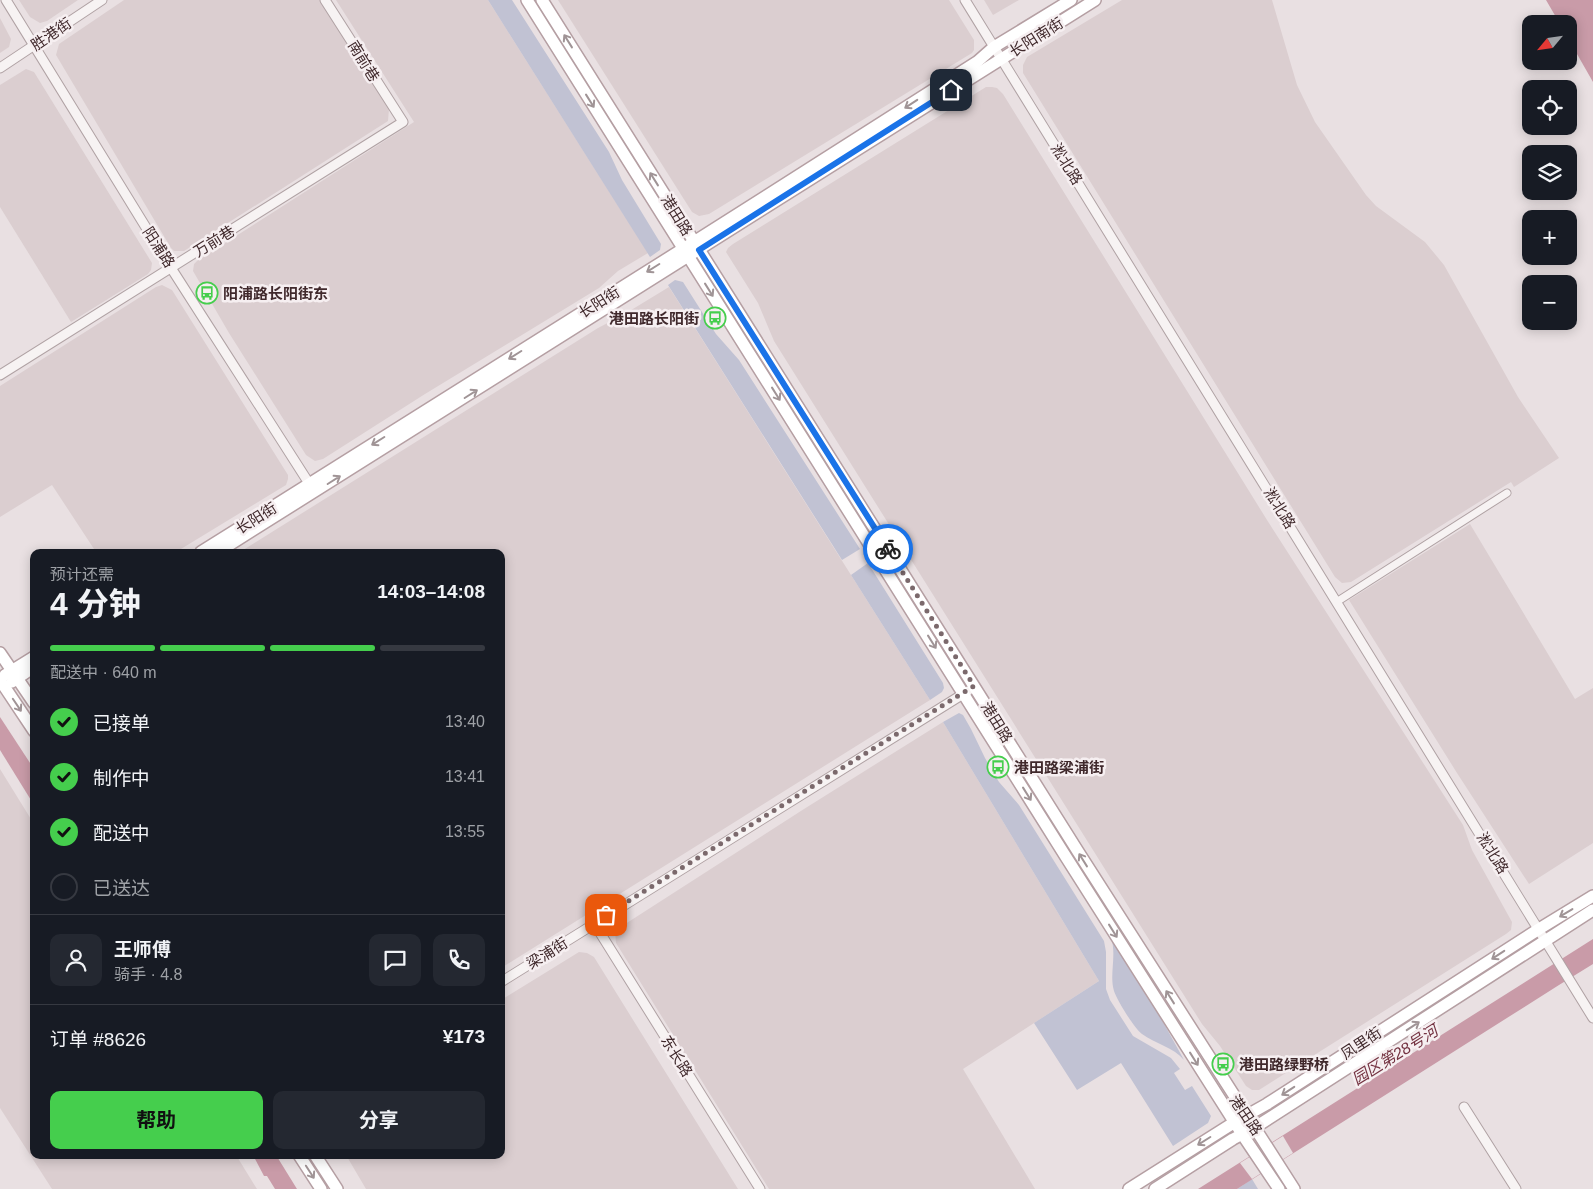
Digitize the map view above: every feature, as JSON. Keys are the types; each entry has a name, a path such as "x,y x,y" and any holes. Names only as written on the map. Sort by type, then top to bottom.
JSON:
{"main road":[{"name":"港田路","path":"527,0 1242,1134 1279,1189"},
{"name":"港田路","path":"542,0 1076,850 1294,1189"},
{"name":"长阳南街","path":"994,47 1071,0"},
{"name":"长阳南街","path":"1002,58 1095,0"},
{"name":"长阳街","path":"697,246 977,62 994,47"},
{"name":"长阳街","path":"222,549 313,488 686,252 1002,58"},
{"name":"长阳街","path":"206,549 313,488"},
{"path":"0,653 30,697"},
{"path":"30,660 1,683 30,724"},
{"path":"14,674 30,668"},
{"name":"凤里街","path":"1129,1189 1267,1104 1593,896"},
{"name":"凤里街","path":"1155,1189 1254,1128 1593,910"},
{"path":"302,1159 321,1189"},
{"path":"318,1159 337,1189"}],"street":[{"name":"阳浦路","path":"6,0 172,267 313,488"},
{"name":"胜港街","path":"0,68 102,0"},
{"name":"南前巷","path":"325,0 403,122"},
{"name":"淞北路","path":"965,0 1593,1018"},
{"name":"万前巷","path":"0,375 403,122"},
{"path":"1338,602 1507,493"},
{"name":"梁浦街","path":"505,979 974,686"},
{"name":"东长路","path":"594,923 760,1189"},
{"path":"1464,1107 1516,1189"}],"shaded area":[{"path":"19,0 78,0 47,21 40,23 30,17"},
{"path":"124,0 320,0 389,109 388,121 184,251 174,251 56,55 59,44"},
{"path":"336,0 488,0 648,253 618,271 599,288 425,394 323,459 315,461 306,455 229,333 193,271 194,264 197,261 414,122"},
{"path":"488,0 512,0 609,152 622,180 661,244 660,250 650,257"},
{"path":"558,0 949,0 974,40 974,50 709,214 699,216 692,212"},
{"path":"984,0 1019,0 993,15"},
{"path":"1122,0 1272,0 1297,85 1315,122 1366,195 1376,206 1425,242 1444,265 1518,397 1559,458 1514,487 1511,482 1351,582 1342,583 1335,577 1023,73 1023,65 1027,57"},
{"path":"1546,0 1593,0 1593,82 1578,56 1578,15 1555,15"},
{"path":"0,18 11,39 9,47 0,53"},
{"path":"26,69 34,72 152,263 148,274 71,322 0,207 0,85"},
{"path":"986,87 997,88 1003,94 1267,520 1463,825 1472,850 1512,922 1511,930 1506,934 1259,1090 1252,1090 1246,1086 1220,1046 1202,1024 774,341 758,303 726,252 733,244"},
{"path":"675,280 683,282 716,334 739,360 860,549 842,560 668,285"},
{"path":"162,285 172,290 288,475 286,485 181,549 94,549 52,485 0,517 0,386"},
{"path":"669,287 930,700 505,966 505,549 245,549 598,328"},
{"path":"1470,524 1575,699 1593,688 1593,843 1529,884 1349,600"},
{"path":"868,563 943,683 944,688 942,692 930,700 851,575"},
{"path":"959,713 963,715 999,782 1019,805 1104,941 1106,952 1106,989 1110,1000 1133,1036 1171,1058 1180,1069 1174,1073 1185,1090 1192,1086 1211,1116 1208,1123 1173,1146 1121,1063 1077,1090 1034,1023 1099,981 943,722"},
{"path":"0,717 30,763 30,799 0,750"},
{"path":"943,722 1099,981 963,1069 1035,1189 769,1189 616,943 615,931"},
{"path":"0,769 30,818 30,1155 0,1108"},
{"path":"1111,937 1157,1011 1184,1060 1175,1052 1142,1034 1122,1007 1113,985 1113,944"},
{"path":"1593,939 1593,964 1237,1189 1198,1189"},
{"path":"579,952 587,953 594,957 738,1189 366,1189 348,1159 505,1159 505,998"},
{"path":"33,1159 238,1159 257,1189 52,1189"},
{"path":"255,1159 278,1159 297,1189 275,1189 267,1176 264,1176"},
{"path":"1252,1179 1258,1189 1237,1189"}],"pier":[{"path":"1283,1136 1293,1153 1252,1179 1240,1163"}],"way so far":[{"path":"606,915 974,686 888,549"}],"place":[{"name":"阳浦路长阳街东","path":"207,293"},
{"name":"港田路长阳街","path":"715,318"},
{"name":"港田路梁浦街","path":"998,767"},
{"name":"港田路绿野桥","path":"1223,1064"}],"route":[{"path":"888,549 699,250 951,90"}],"water label":[{"name":"园区第28号河","path":"1395,1055"}]}
